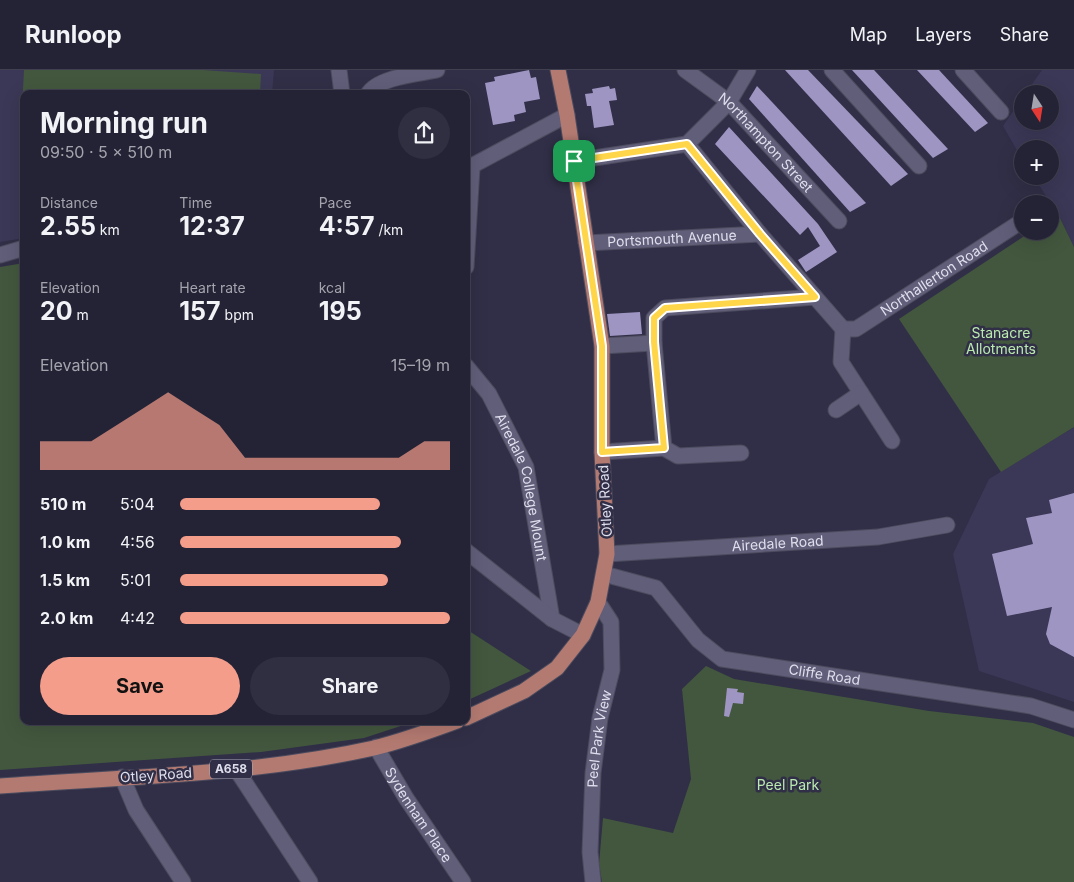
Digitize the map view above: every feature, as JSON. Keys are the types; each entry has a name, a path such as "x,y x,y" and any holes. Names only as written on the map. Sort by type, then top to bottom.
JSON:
{"main road":[{"name":"Otley Road","path":"470,716 524,691 556,668 583,635 598,602 608,554 602,452 602,346 567,115 558,70"},
{"name":"Otley Road","path":"0,786 236,769 316,759 376,747 445,725"}],"street":[{"path":"339,70 342,90"},
{"path":"370,90 382,81 437,70"},
{"name":"Northampton Street","path":"685,70 729,102 838,221"},
{"path":"574,161 687,144 729,102 748,70"},
{"path":"832,70 918,166"},
{"path":"966,71 1001,112"},
{"path":"470,168 567,115"},
{"path":"687,144 760,234 843,328 841,362 892,441"},
{"name":"Northallerton Road","path":"843,328 856,329 1014,226"},
{"name":"Portsmouth Avenue","path":"586,243 760,234"},
{"path":"0,254 20,249"},
{"path":"664,448 654,342 654,318 665,308 815,297"},
{"path":"602,346 654,342"},
{"name":"Airedale College Mount","path":"470,371 489,394 526,468 552,619"},
{"path":"836,410 861,393"},
{"path":"602,452 664,448 678,456 741,453"},
{"name":"Airedale Road","path":"608,554 878,537 946,525"},
{"path":"470,554 552,619 583,635"},
{"name":"Cliffe Road","path":"604,574 656,588 698,640 722,659 1022,704 1074,720"},
{"name":"Peel Park View","path":"593,882 590,852 593,773 600,718 612,670 611,622 598,602"},
{"name":"Sydenham Place","path":"376,747 406,798 463,882"},
{"path":"236,769 310,882"},
{"path":"122,777 136,810 184,882"}],"shaded area":[{"path":"0,70 274,70 272,90 20,90 20,239 0,242"},
{"path":"1042,70 1074,70 1074,247 1059,216 1059,195 1046,195 1039,185 1059,185 1059,140 1014,140 1014,145 1003,126 1014,110 1014,130 1059,130 1059,85 1031,85"},
{"path":"1074,427 1074,702 979,671 953,554 989,479"}],"green space":[{"path":"24,70 203,70 261,74 260,90 23,90"},
{"name":"Stanacre Allotments","path":"1059,216 1074,247 1074,427 1001,472 899,319 1018,240 1059,240"},
{"path":"20,264 20,725 404,725 364,738 261,752 0,770 0,267"},
{"path":"470,632 531,671 470,699"},
{"name":"Peel Park","path":"706,666 734,679 929,711 1033,723 1074,737 1074,882 602,882 599,864 603,818 673,833 691,779 682,689"}],"building":[{"path":"529,70 531,78 536,77 540,99 524,102 526,112 514,115 515,121 493,125 485,83 495,81 494,77"},
{"path":"785,70 808,70 908,174 891,186"},
{"path":"852,70 874,70 948,149 933,158"},
{"path":"917,70 939,70 988,123 975,132"},
{"path":"609,86 610,89 615,88 617,100 609,101 614,125 594,128 591,106 587,106 585,94 593,93 592,89"},
{"path":"757,86 866,203 850,212 749,99"},
{"path":"729,127 818,224 837,252 806,272 798,260 820,246 808,227 800,235 715,144"},
{"path":"640,312 642,334 610,336 607,314"},
{"path":"1074,493 1074,657 1050,644 1046,634 1052,607 1007,616 992,554 1033,544 1026,518 1052,513 1049,500"},
{"path":"727,688 738,689 737,692 744,693 743,704 733,703 729,717 724,716"}],"route":[{"path":"687,144 760,234 815,297 665,308 654,318 654,342 664,448 602,452 602,346 574,161 687,144"}]}
